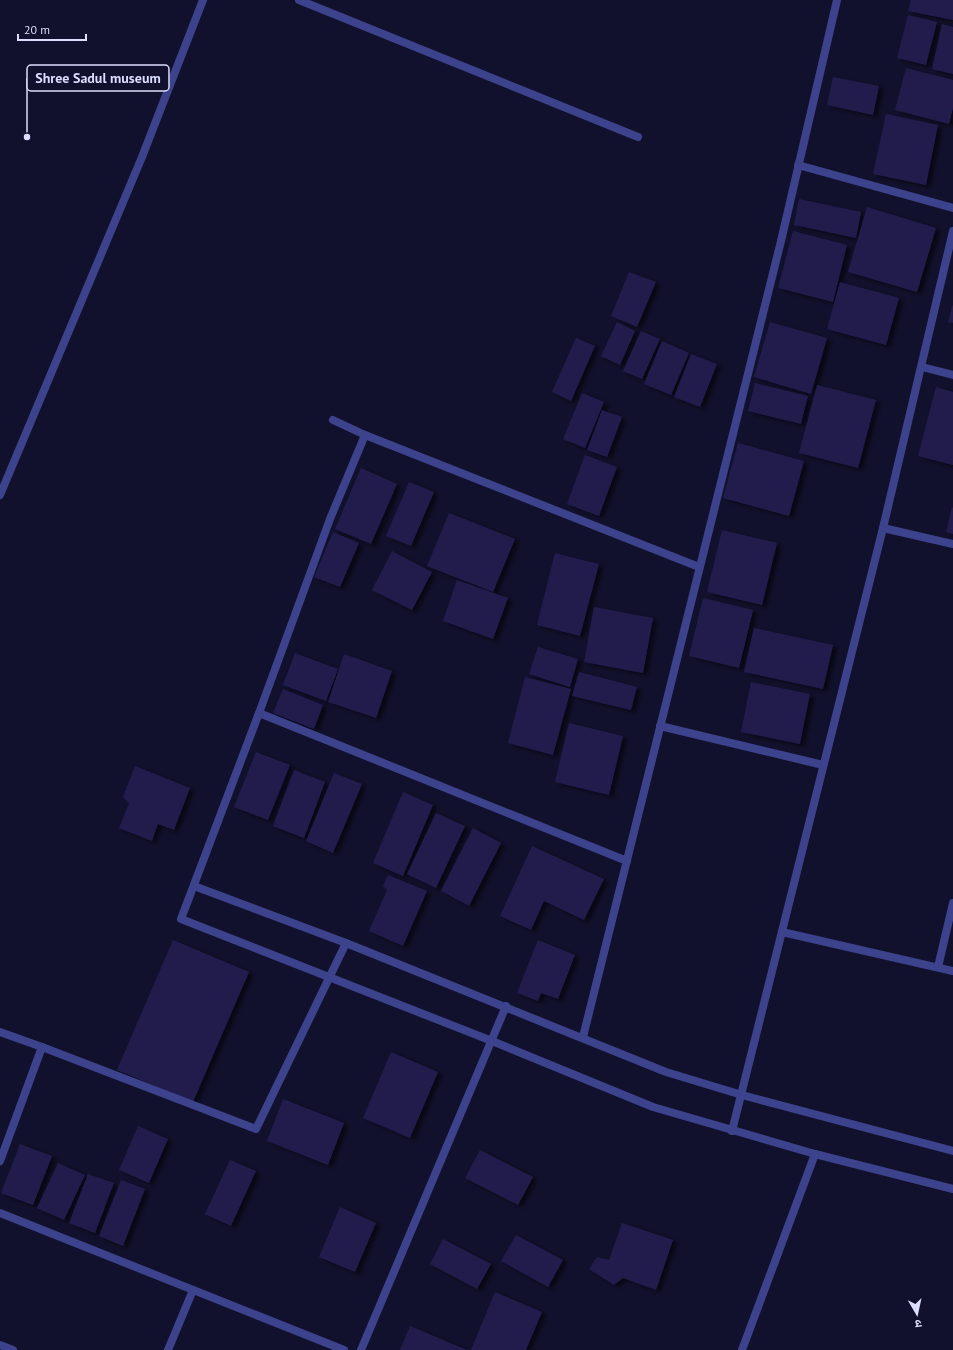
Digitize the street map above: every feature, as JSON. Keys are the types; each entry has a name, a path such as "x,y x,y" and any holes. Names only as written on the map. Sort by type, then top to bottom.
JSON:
{"street":[{"path":"0,495 142,157 203,0"},
{"path":"299,0 638,137"},
{"path":"583,1037 798,165 836,0"},
{"path":"798,165 953,208"},
{"path":"732,1131 883,528 953,231"},
{"path":"922,367 953,375"},
{"path":"333,420 365,435 699,567"},
{"path":"365,435 330,519 181,919 329,976 653,1107 815,1154 953,1189"},
{"path":"883,528 953,544"},
{"path":"259,713 627,861"},
{"path":"660,726 823,765"},
{"path":"194,886 346,943 506,1006 666,1072 742,1095 953,1151"},
{"path":"938,967 953,903"},
{"path":"782,932 953,971"},
{"path":"0,1032 256,1129 346,943"},
{"path":"361,1350 506,1006"},
{"path":"0,1160 42,1047"},
{"path":"742,1350 815,1154"},
{"path":"0,1213 344,1350"},
{"path":"168,1350 193,1290"},
{"path":"0,1345 13,1350"}],"building":[{"path":"911,0 953,0 953,20 908,11"},
{"path":"908,15 937,22 926,65 897,58"},
{"path":"942,24 953,27 953,74 932,69"},
{"path":"906,68 953,80 953,108 949,124 895,110"},
{"path":"833,77 879,86 873,115 827,105"},
{"path":"886,114 938,125 926,185 873,174"},
{"path":"799,199 861,212 856,238 794,225"},
{"path":"867,207 936,228 917,292 848,272"},
{"path":"793,231 847,245 833,302 778,288"},
{"path":"629,272 656,282 637,327 611,316"},
{"path":"840,282 899,298 886,345 827,329"},
{"path":"953,304 953,323 948,322"},
{"path":"617,322 635,331 620,365 601,356"},
{"path":"770,322 827,338 811,394 754,377"},
{"path":"641,331 660,339 642,379 623,371"},
{"path":"576,338 595,346 571,401 552,392"},
{"path":"662,341 689,353 671,395 644,384"},
{"path":"691,354 717,364 700,407 674,397"},
{"path":"755,383 808,396 801,424 748,411"},
{"path":"817,385 876,400 858,468 799,453"},
{"path":"936,387 953,392 953,465 918,456"},
{"path":"582,393 604,402 585,448 563,439"},
{"path":"602,410 622,417 607,457 587,450"},
{"path":"738,443 804,461 789,516 723,498"},
{"path":"585,455 617,467 599,516 567,504"},
{"path":"361,468 397,484 371,544 335,529"},
{"path":"409,482 434,492 411,546 386,536"},
{"path":"952,507 953,508 953,534 946,532"},
{"path":"449,513 515,539 493,592 427,566"},
{"path":"722,530 777,543 762,605 707,592"},
{"path":"333,532 359,543 340,587 314,577"},
{"path":"392,551 432,572 412,610 372,590"},
{"path":"555,553 599,564 580,636 537,625"},
{"path":"457,580 508,598 493,639 443,621"},
{"path":"703,598 753,610 739,668 689,656"},
{"path":"594,607 653,618 643,673 584,662"},
{"path":"754,628 833,645 823,689 744,672"},
{"path":"538,647 578,659 570,687 529,674"},
{"path":"295,653 338,669 326,701 283,685"},
{"path":"344,654 392,671 376,718 328,702"},
{"path":"579,672 637,687 631,710 572,696"},
{"path":"525,677 571,689 553,755 508,743"},
{"path":"751,682 810,694 800,744 741,732"},
{"path":"283,689 323,705 314,729 273,713"},
{"path":"569,723 623,736 609,795 555,782"},
{"path":"256,752 290,765 268,820 234,807"},
{"path":"135,766 190,788 174,830 158,824 152,841 119,828 129,803 123,797"},
{"path":"294,770 325,782 304,838 273,826"},
{"path":"334,773 362,784 333,853 306,841"},
{"path":"403,792 433,805 403,876 373,863"},
{"path":"436,813 465,826 436,888 407,874"},
{"path":"473,828 501,843 469,906 441,891"},
{"path":"532,846 604,879 584,920 544,901 531,930 500,916"},
{"path":"388,875 427,891 403,946 369,931 387,890 383,886"},
{"path":"173,940 249,972 193,1102 117,1070"},
{"path":"538,940 575,955 558,999 541,993 538,1001 517,993"},
{"path":"391,1052 438,1072 410,1138 363,1118"},
{"path":"283,1099 344,1123 328,1165 267,1141"},
{"path":"138,1126 168,1139 149,1183 119,1170"},
{"path":"20,1144 52,1156 33,1205 1,1193"},
{"path":"480,1150 533,1177 518,1205 465,1178"},
{"path":"230,1160 256,1171 231,1226 205,1214"},
{"path":"58,1163 85,1175 64,1220 37,1208"},
{"path":"88,1174 114,1183 95,1233 69,1223"},
{"path":"121,1180 145,1189 123,1246 99,1236"},
{"path":"340,1207 376,1223 355,1272 319,1257"},
{"path":"622,1223 673,1240 656,1290 623,1278 614,1285 589,1269 597,1257 609,1260"},
{"path":"516,1235 563,1260 548,1287 501,1261"},
{"path":"443,1239 491,1264 477,1289 430,1264"},
{"path":"495,1292 542,1312 526,1350 471,1350"},
{"path":"410,1326 467,1350 400,1350"}],"place":[{"name":"Shree Sadul museum","path":"27,137"}]}
